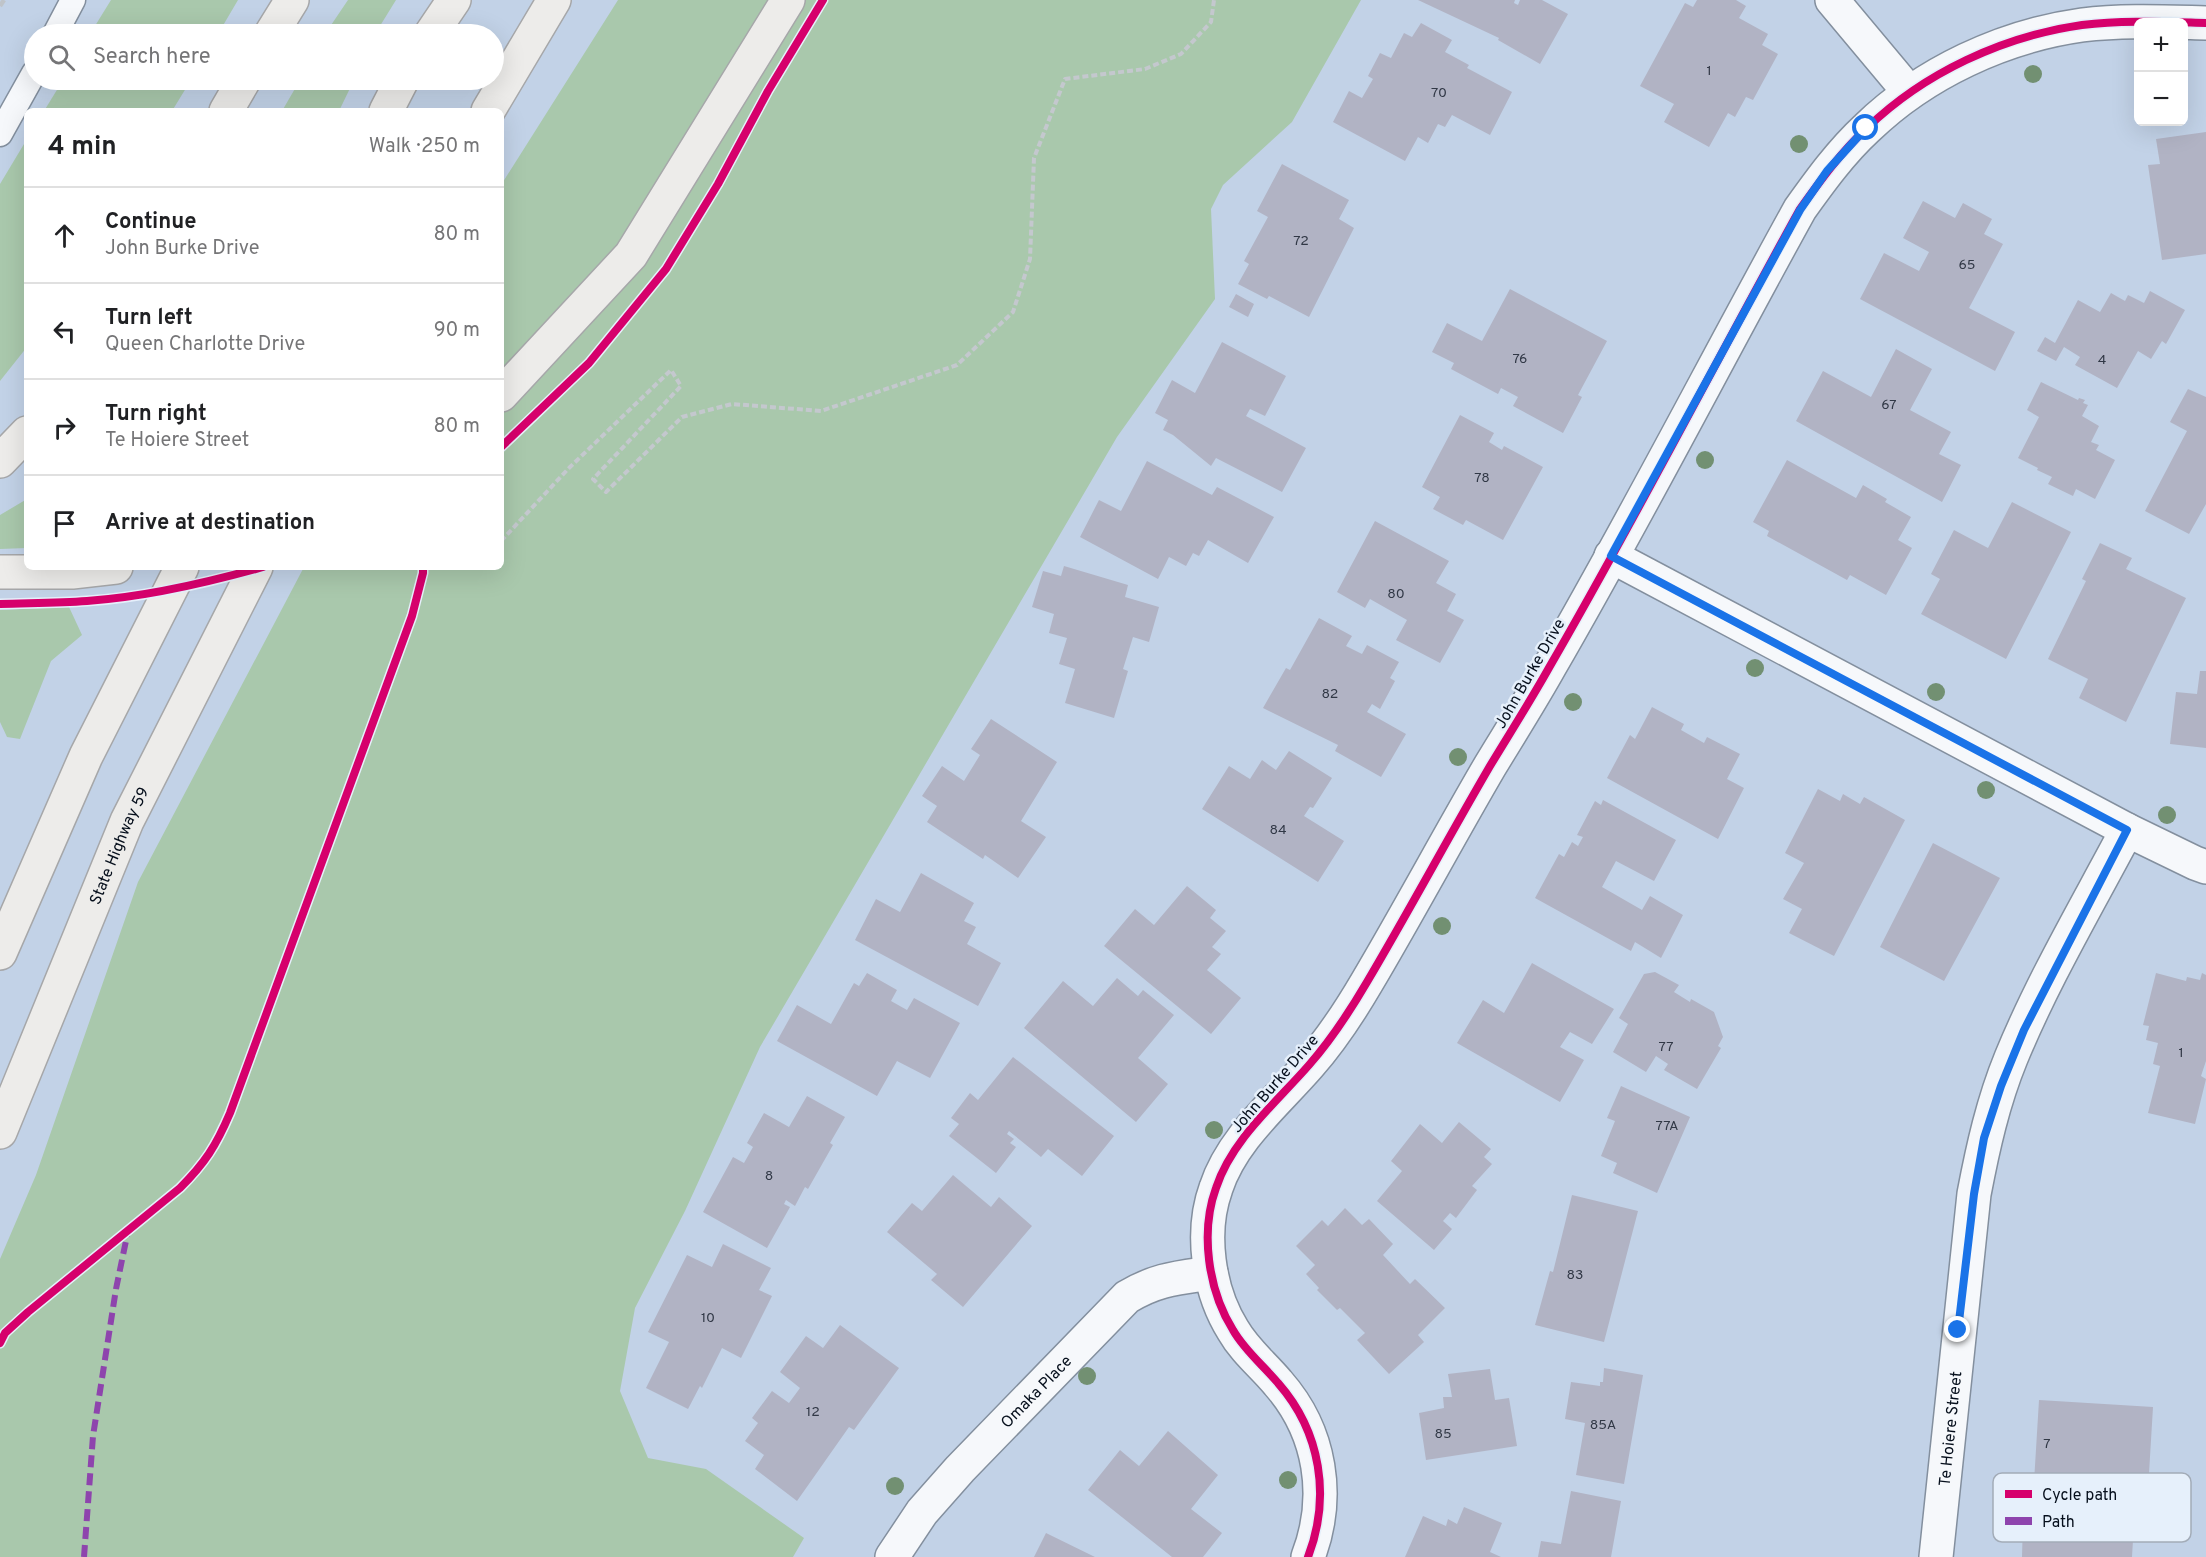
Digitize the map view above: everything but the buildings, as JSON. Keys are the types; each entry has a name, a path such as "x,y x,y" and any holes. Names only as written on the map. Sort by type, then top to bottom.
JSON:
{"main road":[{"path":"277,24 292,0"},
{"path":"438,24 454,0"},
{"path":"504,84 554,0"},
{"path":"504,392 631,255 788,0"},
{"path":"228,108 238,90"},
{"path":"388,108 397,90"},
{"path":"490,108 500,90"},
{"path":"0,461 24,436"},
{"path":"0,572 90,570"},
{"path":"0,953 86,756 180,570"},
{"name":"State Highway 59","path":"0,1132 127,821 254,570"}],"street":[{"path":"1832,0 1909,92"},
{"name":"John Burke Drive","path":"1308,1557 1315,1539 1320,1507 1321,1483 1318,1457 1296,1405 1233,1331 1222,1310 1211,1273 1209,1212 1216,1185 1230,1159 1246,1135 1316,1057 1348,1011 1550,667 1800,210 1827,171 1866,128 1909,92 1989,49 2054,30 2136,11 2206,23"},
{"path":"1611,556 2127,830 2206,867"},
{"name":"Te Hoiere Street","path":"1936,1557 1971,1216 1984,1138 2001,1086 2024,1030 2127,830"},
{"name":"Omaka Place","path":"892,1557 922,1512 960,1469 1127,1297 1147,1285 1211,1273"}],"lane":[{"path":"60,24 73,0"},
{"path":"0,134 25,90"}],"path":[{"path":"504,538 570,468 671,370 681,386 592,479 606,492 682,417 732,405 820,411 957,365 1013,312 1030,259 1034,158 1065,79 1145,69 1182,54 1211,22 1214,0"}],"green space":[{"path":"111,0 238,0 224,24 96,24"},
{"path":"348,0 396,0 381,24 332,24"},
{"path":"618,0 1361,0 1292,122 1223,185 1211,209 1215,299 1117,437 760,1047 685,1211 635,1308 620,1391 648,1458 706,1469 804,1538 793,1557 0,1557 0,1259 36,1175 138,882 302,570 504,570 504,180"},
{"path":"57,90 185,90 174,108 46,108"},
{"path":"294,90 349,90 340,108 284,108"},
{"path":"24,144 24,351 0,381 0,184"},
{"path":"24,501 24,548 0,549 0,515"},
{"path":"69,607 82,635 51,661 20,739 7,737 0,722 0,610"}],"railway":[{"path":"0,6 4,0"}],"marked path":[{"path":"84,1557 93,1436 116,1289 128,1231"}],"cycle path":[{"path":"504,444 589,363 666,269 718,184 768,91 823,0"},
{"path":"1308,1557 1315,1534 1320,1488 1318,1466 1312,1444 1293,1402 1243,1345 1233,1330 1224,1314 1212,1279 1208,1223 1211,1205 1223,1170 1256,1122 1317,1055 1361,993 1582,610 1800,209 1823,177 1857,137 1889,108 1939,74 1966,60 2023,38 2052,30 2097,23 2206,23"},
{"path":"0,604 76,602 132,596 198,584 252,570"},
{"path":"0,1343 5,1333 28,1312 180,1188 215,1145 230,1113 412,616 423,570"}],"route":[{"path":"1866,128 1827,171 1800,210 1611,556 2127,830 2024,1030 2001,1086 1984,1138 1974,1194 1958,1330"}]}
